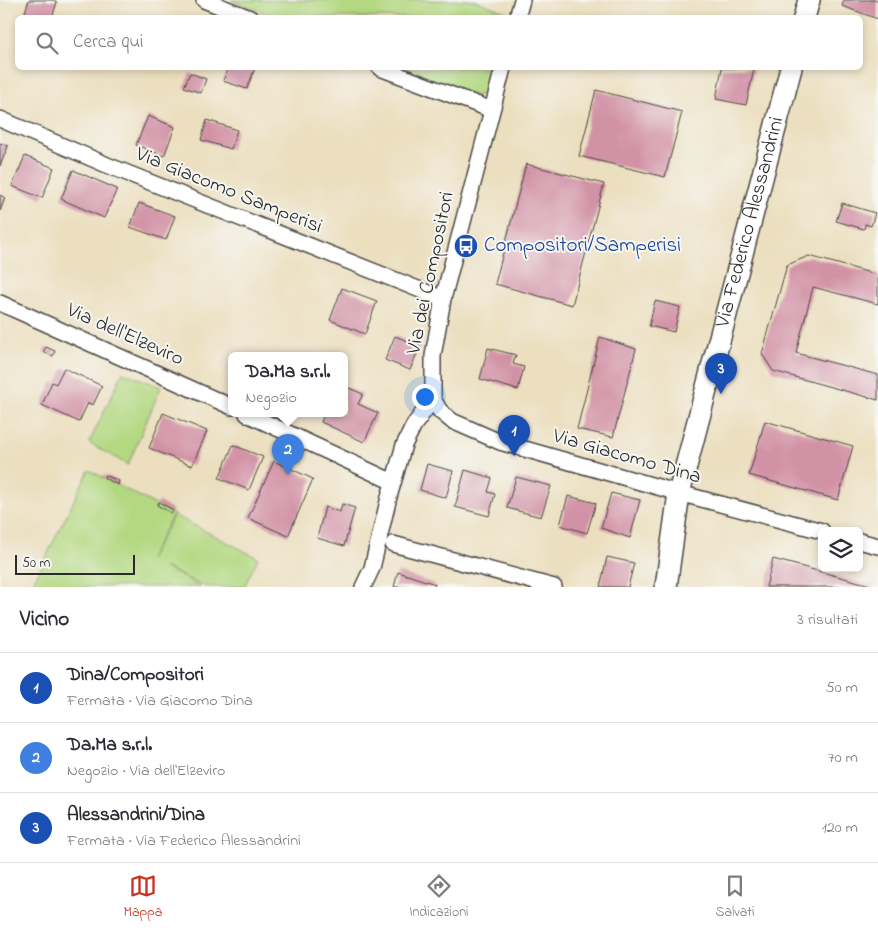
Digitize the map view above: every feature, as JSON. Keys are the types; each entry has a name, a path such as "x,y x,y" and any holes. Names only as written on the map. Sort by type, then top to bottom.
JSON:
{"street":[{"path":"204,0 242,15"},
{"path":"518,15 522,0"},
{"path":"805,15 809,0"},
{"path":"385,70 492,110"},
{"name":"Via dei Compositori","path":"433,399 433,356 443,299 502,70"},
{"name":"Via Federico Alessandrini","path":"666,587 679,493 790,70"},
{"name":"Via Giacomo Samperisi","path":"0,119 107,165 443,299"},
{"name":"Via dell'Elzeviro","path":"0,303 228,405"},
{"path":"363,587 372,568 393,482 410,432 433,399"},
{"name":"Via Giacomo Dina","path":"433,399 440,411 452,421 488,438 679,493 818,530"},
{"path":"253,417 393,482"},
{"path":"863,542 878,546"},
{"path":"392,544 554,587"}],"green space":[{"path":"231,0 474,0 508,13 508,15 270,15"},
{"path":"408,70 496,70 490,92 475,96"},
{"path":"123,372 161,387 128,465 89,443"},
{"path":"89,470 173,514 149,560 174,515 258,558 244,587 205,587 164,567 201,587 31,587"}],"building":[{"path":"29,0 53,0 57,2 53,15 24,15"},
{"path":"844,0 878,0 878,19 842,6"},
{"path":"227,70 254,70 247,89 223,81"},
{"path":"722,70 754,70 746,105 716,99"},
{"path":"190,73 206,79 201,93 184,87"},
{"path":"596,90 682,112 665,177 579,156"},
{"path":"148,116 175,127 164,156 136,145"},
{"path":"207,120 237,130 231,149 201,140"},
{"path":"0,143 8,146 0,166"},
{"path":"25,156 54,168 42,198 12,186"},
{"path":"526,164 604,184 572,305 495,284"},
{"path":"73,170 117,189 104,218 61,199"},
{"path":"0,195 5,198 0,211"},
{"path":"139,203 175,216 166,240 130,227"},
{"path":"842,203 875,213 871,226 865,224 864,229 836,221"},
{"path":"809,256 878,275 878,304 813,287 796,353 878,375 878,400 773,371 762,354 787,265"},
{"path":"342,288 377,301 365,334 330,320"},
{"path":"655,301 680,307 674,332 649,326"},
{"path":"395,336 420,346 410,370 385,360"},
{"path":"600,337 636,349 613,437 577,429"},
{"path":"46,347 55,351 53,356 43,352"},
{"path":"488,348 516,355 513,364 524,367 518,390 480,379"},
{"path":"64,368 102,386 93,405 88,403 79,422 42,405 52,382 56,384"},
{"path":"348,388 363,394 358,404 378,413 364,442 321,422 323,417 348,417"},
{"path":"163,413 207,431 192,466 149,448"},
{"path":"765,421 853,446 838,500 749,475"},
{"path":"233,445 263,457 249,490 219,478"},
{"path":"274,461 313,479 288,536 248,518"},
{"path":"427,464 453,471 446,498 420,490"},
{"path":"465,470 492,478 488,492 495,494 489,516 455,507"},
{"path":"105,475 119,481 118,485 104,478"},
{"path":"516,477 551,486 541,517 507,508"},
{"path":"611,493 640,500 630,538 601,528"},
{"path":"568,496 596,503 587,533 560,525"},
{"path":"159,502 173,510 171,513 157,505"},
{"path":"342,504 355,508 344,546 317,538 325,507 340,512"},
{"path":"607,557 634,563 628,587 600,587"},
{"path":"773,559 874,586 873,587 766,587"},
{"path":"398,572 435,584 434,587 394,587"}],"place":[{"name":"Compositori/Samperisi","path":"466,246"},
{"name":"Alessandrini/Dina","path":"721,394"},
{"name":"Dina/Compositori","path":"514,456"},
{"name":"Da.Ma s.r.l.","path":"288,475"}]}
